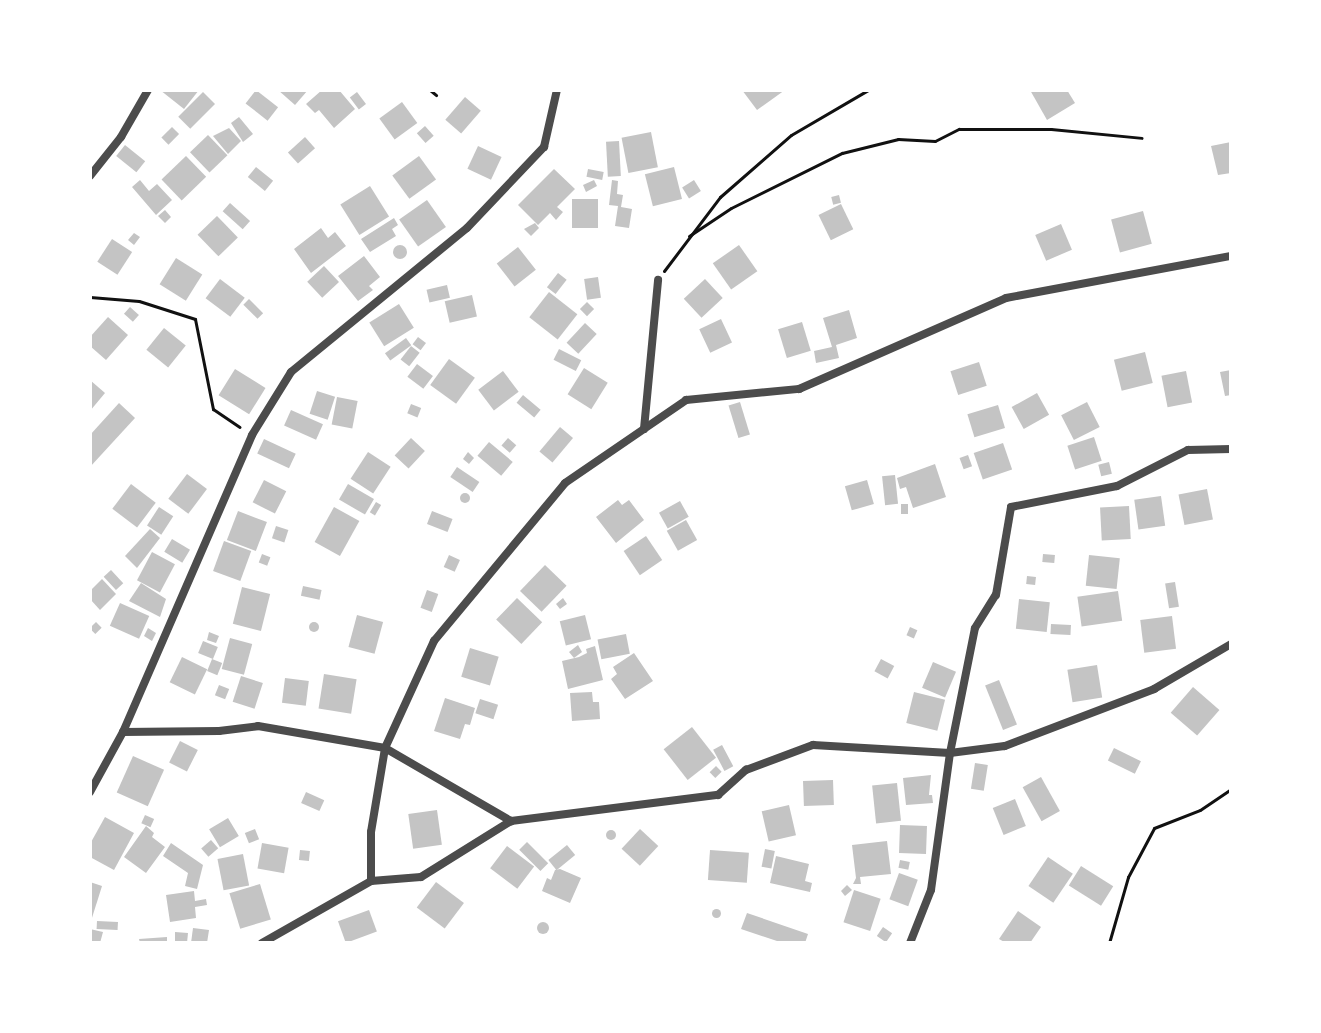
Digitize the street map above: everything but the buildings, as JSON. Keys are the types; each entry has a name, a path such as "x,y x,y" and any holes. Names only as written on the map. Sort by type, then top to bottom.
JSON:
{"street":[{"path":"90,176 121,137 148,90"},
{"path":"90,792 123,732 252,435 291,372 467,228 544,147 557,90"},
{"path":"371,881 371,832 385,748 434,641 565,483 686,400 799,389 1006,298 1231,256"},
{"path":"644,429 658,280"},
{"path":"910,943 931,890 950,753 975,628 996,595 1011,507 1117,486 1188,450 1231,449"},
{"path":"262,943 371,881 421,877 511,821 718,795 746,770 813,745 950,753 1005,746 1154,689 1231,644"},
{"path":"123,732 219,731 258,726 385,748 511,821"}],"path":[{"path":"430,90 436,95"},
{"path":"658,280 720,197 791,135 868,90"},
{"path":"689,236 731,208 842,153 898,139 935,141 959,129 1051,129 1142,138"},
{"path":"90,297 139,301 195,319 213,409 252,435"},
{"path":"1109,943 1128,877 1154,828 1200,810 1231,789"}]}
